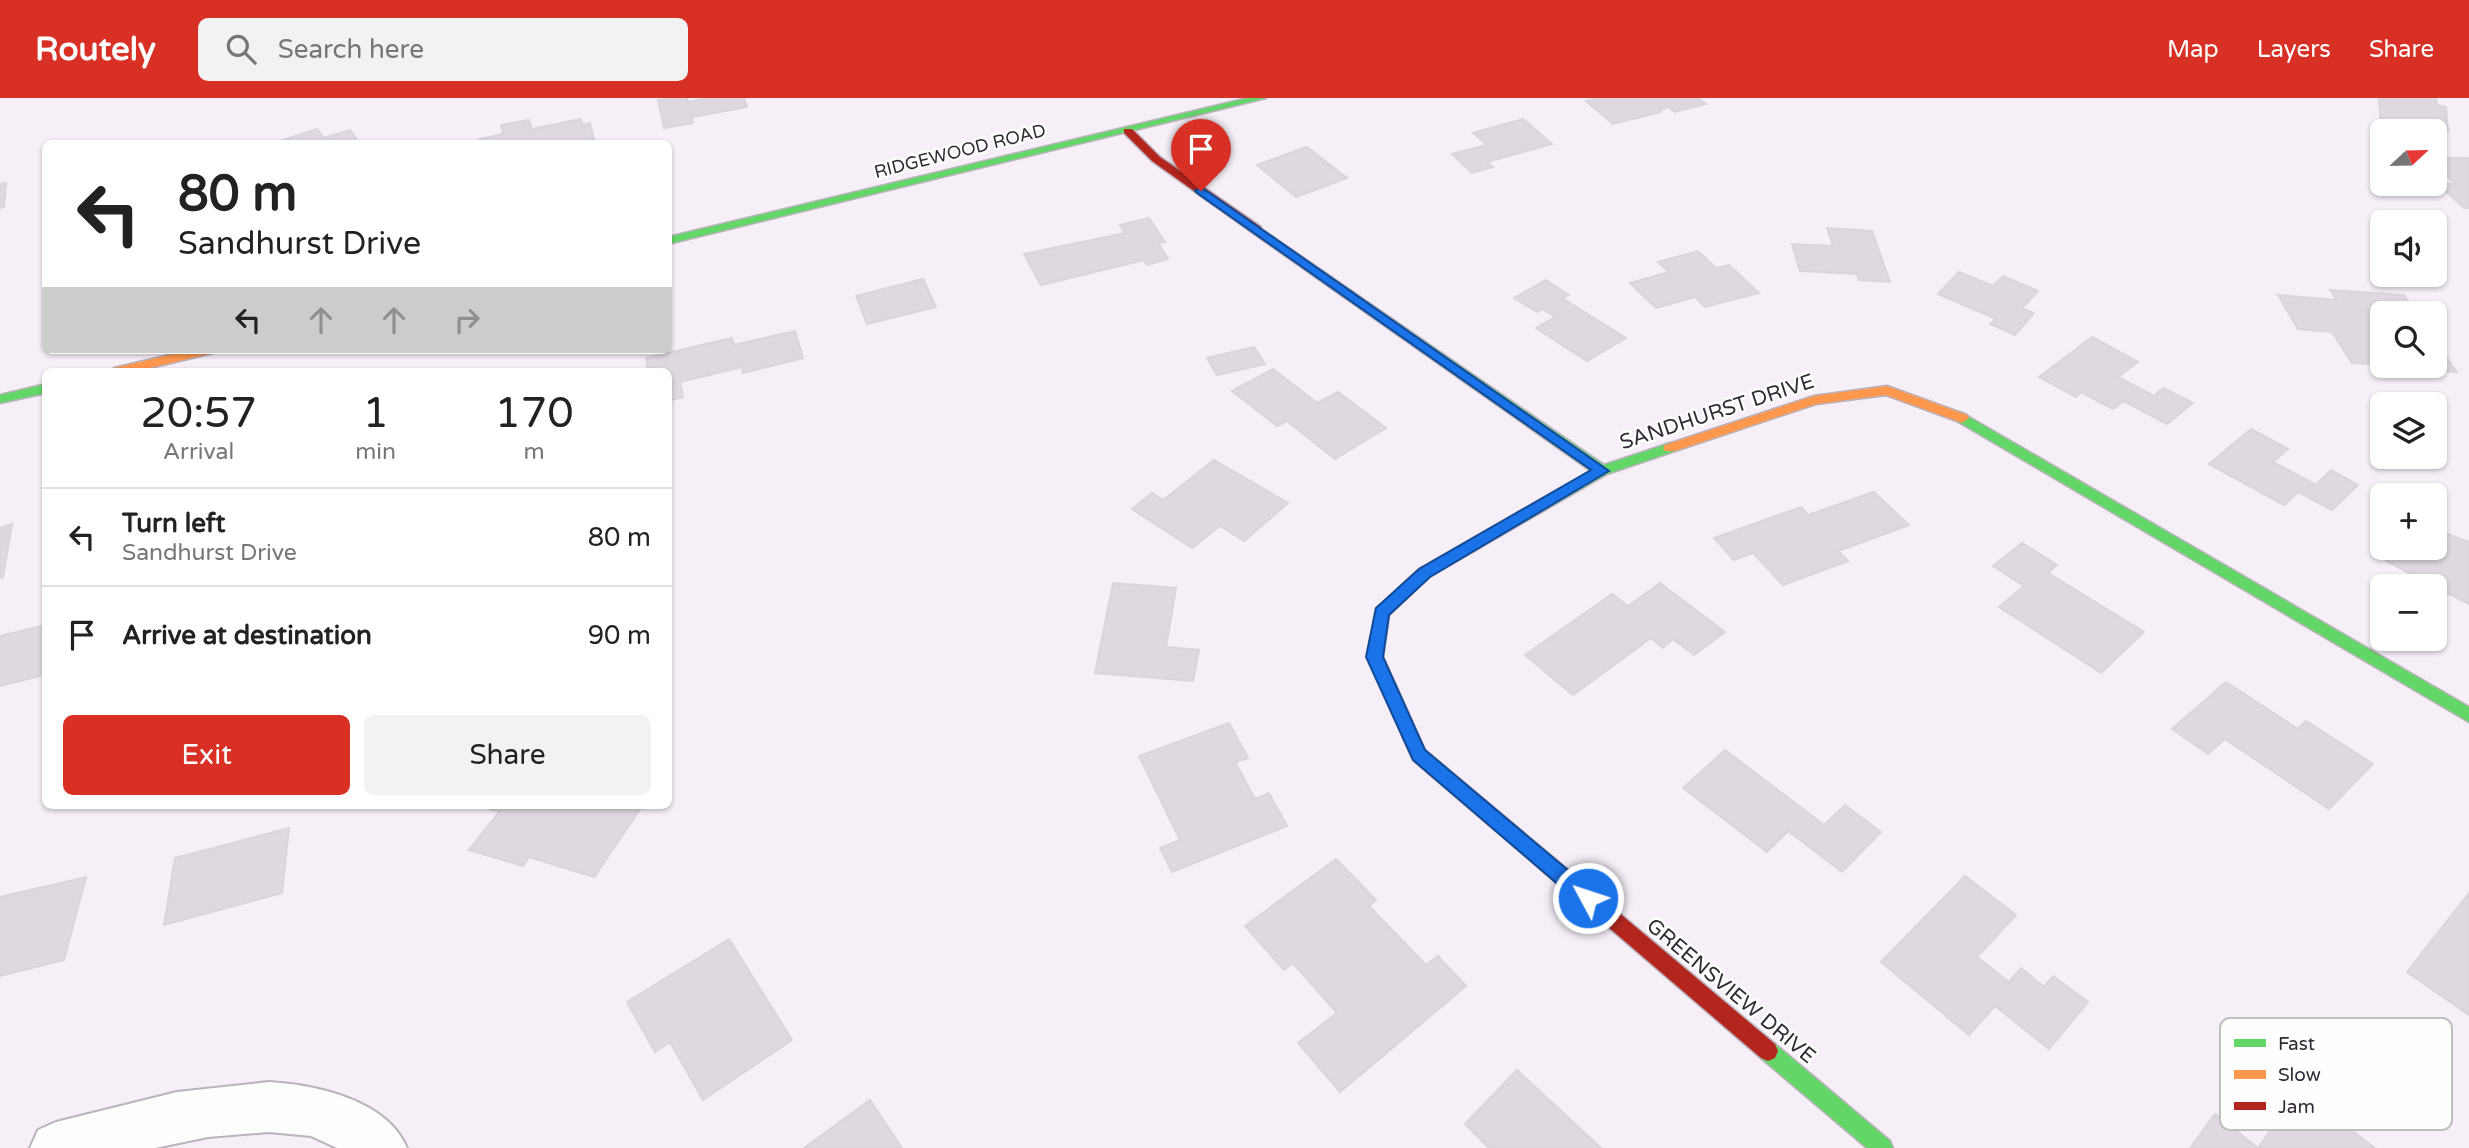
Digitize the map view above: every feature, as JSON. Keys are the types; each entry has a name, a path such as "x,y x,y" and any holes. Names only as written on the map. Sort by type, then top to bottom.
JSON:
{"street":[{"name":"RIDGEWOOD ROAD","path":"672,240 1261,98"},
{"name":"SANDHURST DRIVE","path":"1128,131 1156,159 1602,471 1814,400 1887,390 1950,411 2469,715"},
{"path":"132,368 191,354"},
{"path":"0,399 42,389"},
{"name":"GREENSVIEW DRIVE","path":"1602,471 1424,573 1382,613 1375,657 1419,755 1883,1148"},
{"path":"56,1148 242,1107 302,1109 354,1127 381,1148"}],"building":[{"path":"687,98 688,102 709,98 744,98 747,107 692,117 693,123 664,128 658,100"},
{"path":"1599,98 1698,98 1706,104 1674,112 1669,107 1659,110 1661,112 1613,124 1586,101"},
{"path":"2379,98 2436,98 2437,105 2446,107 2447,119 2380,119"},
{"path":"581,119 582,125 590,123 594,140 479,140 503,134 501,125 529,120 532,129"},
{"path":"1523,119 1552,144 1487,162 1493,167 1472,173 1452,154 1487,145 1473,133"},
{"path":"317,129 324,138 350,130 357,140 283,140"},
{"path":"1307,147 1347,178 1296,197 1257,165"},
{"path":"2447,158 2469,158 2469,208 2464,208 2447,192 2447,184 2456,184 2447,176"},
{"path":"6,183 4,207 0,208 0,184"},
{"path":"1149,218 1165,242 1158,243 1168,259 1147,265 1144,260 1041,285 1024,254 1125,233 1120,225"},
{"path":"1827,228 1872,231 1890,282 1859,280 1857,274 1800,271 1792,244 1833,246"},
{"path":"1698,251 1716,268 1729,265 1759,293 1705,307 1695,297 1656,308 1630,283 1669,272 1658,262"},
{"path":"1959,272 1993,286 2003,276 2038,291 2022,308 2034,313 2015,335 1990,324 1996,319 1938,294"},
{"path":"923,279 936,307 867,324 856,296"},
{"path":"1546,280 1569,295 1562,298 1626,338 1587,361 1536,328 1555,317 1542,309 1537,312 1514,298"},
{"path":"2330,290 2404,295 2408,301 2370,301 2370,364 2352,363 2332,332 2298,329 2278,295 2337,300"},
{"path":"795,331 803,358 743,373 742,367 680,382 683,397 672,400 672,368 648,368 646,358 732,338 734,345"},
{"path":"2092,337 2138,362 2118,377 2154,396 2163,388 2193,403 2167,424 2124,401 2113,409 2081,392 2076,397 2039,377"},
{"path":"1254,347 1265,364 1217,375 1207,358"},
{"path":"2447,358 2457,372 2447,371"},
{"path":"1273,369 1317,403 1338,392 1386,428 1335,459 1287,421 1277,426 1232,391"},
{"path":"2251,429 2288,449 2273,462 2316,485 2331,470 2358,485 2332,510 2298,492 2284,505 2209,464"},
{"path":"1214,460 1288,503 1244,541 1220,526 1192,548 1132,509 1152,493 1163,500"},
{"path":"1874,492 1909,525 1838,551 1848,561 1783,585 1753,553 1734,560 1714,538 1801,507 1808,515"},
{"path":"12,524 3,577 0,578 0,528"},
{"path":"2447,534 2469,542 2469,604 2447,593 2447,574 2411,574 2386,561 2447,560"},
{"path":"2022,543 2057,565 2048,573 2144,632 2101,673 1999,607 2024,586 1993,566"},
{"path":"1113,583 1176,588 1166,647 1199,650 1193,681 1095,673"},
{"path":"1660,583 1725,632 1694,655 1673,639 1663,648 1651,638 1573,695 1525,655 1612,594 1628,606"},
{"path":"42,626 40,676 0,686 0,636"},
{"path":"2226,682 2298,729 2306,721 2373,764 2329,809 2225,739 2208,754 2172,729"},
{"path":"1229,723 1248,758 1235,762 1255,799 1269,793 1287,826 1172,872 1160,848 1180,840 1139,756"},
{"path":"1725,750 1824,825 1845,805 1881,832 1842,872 1788,831 1767,852 1683,788"},
{"path":"490,809 640,809 594,877 529,857 523,866 469,850 499,812"},
{"path":"289,828 282,893 164,925 175,858"},
{"path":"1336,859 1376,900 1369,906 1426,965 1438,956 1466,986 1340,1092 1298,1043 1337,1013 1293,963 1284,970 1245,926"},
{"path":"1965,876 2016,915 1977,957 2009,982 2021,968 2044,987 2053,976 2088,1002 2049,1049 1995,1006 1969,1035 1881,962"},
{"path":"86,877 64,960 0,976 0,897"},
{"path":"2469,893 2469,1015 2407,972"},
{"path":"729,939 792,1040 703,1100 670,1042 655,1052 627,1002"},
{"path":"1517,1070 1601,1148 1489,1148 1465,1124"},
{"path":"870,1100 902,1148 804,1148"},
{"path":"2215,1114 2220,1118 2220,1130 2235,1130 2258,1148 2191,1147"},
{"path":"2271,1130 2351,1130 2375,1148 2258,1148"}],"traffic: fast":[{"path":"672,240 1261,98"},
{"path":"1257,230 1602,471 1670,448"},
{"path":"0,399 42,389"},
{"path":"1962,418 2469,715"},
{"path":"1543,860 1419,755 1375,657 1382,613 1424,573 1602,471"},
{"path":"1768,1051 1883,1148"}],"traffic: slow":[{"path":"132,368 191,354"},
{"path":"1670,448 1814,400 1887,390 1962,418"}],"traffic: jam":[{"path":"1128,131 1156,159 1257,230"},
{"path":"1543,860 1768,1051"}],"route":[{"path":"1201,191 1602,471 1424,573 1382,613 1375,657 1419,755 1588,898"}]}
